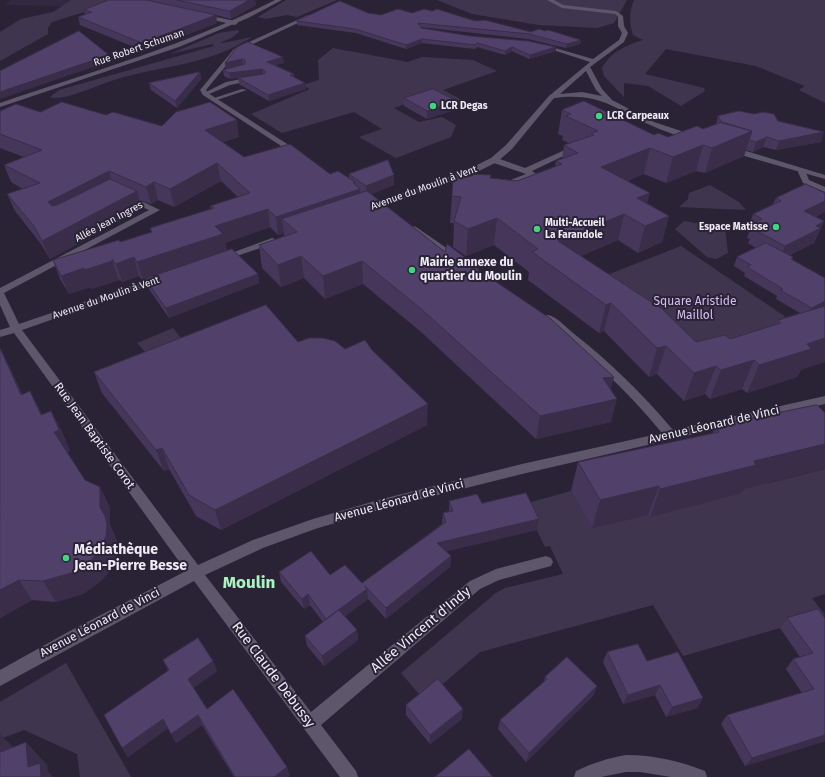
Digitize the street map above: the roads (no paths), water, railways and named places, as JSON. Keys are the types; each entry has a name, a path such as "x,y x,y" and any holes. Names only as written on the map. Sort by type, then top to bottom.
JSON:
{"street":[{"name":"Rue Robert Schuman","path":"0,105 141,58 235,23 279,0"},
{"name":"Avenue du Moulin à Vent","path":"362,210 470,172 494,160 514,142 551,98 594,60 624,38 625,33 621,26 620,16 616,13 562,6 550,0"},
{"path":"299,156 206,94 203,90 236,50 314,14"},
{"path":"196,15 235,23"},
{"path":"536,44 559,49 594,60"},
{"path":"587,67 599,90 611,100 653,123 698,139"},
{"path":"218,73 226,73"},
{"path":"206,94 215,88 243,79 258,79"},
{"path":"214,99 244,90"},
{"path":"551,98 580,94 611,100"},
{"path":"723,147 802,172 825,177"},
{"path":"525,170 570,151"},
{"path":"493,189 532,174 525,170 494,160"},
{"path":"802,172 806,181 825,190"},
{"name":"Allée Jean Ingres","path":"0,293 156,210 122,195"},
{"path":"364,200 389,213"},
{"path":"402,221 466,263"},
{"path":"216,260 283,237"},
{"name":"Avenue du Moulin à Vent","path":"0,334 172,275"},
{"name":"Rue Jean Baptiste Corot","path":"0,293 16,329 196,573"},
{"path":"540,312 574,338 609,368 645,404 670,435"},
{"name":"Avenue Léonard de Vinci","path":"0,678 73,637 196,573 258,544 355,511 522,469 825,400"},
{"name":"Allée Vincent d'Indy","path":"309,724 475,584 496,575 546,562"},
{"name":"Rue Claude Debussy","path":"196,573 350,777"},
{"path":"582,777 593,771 625,762 641,762 662,766 699,777"}],"place":[{"name":"LCR Degas","path":"433,106"},
{"name":"LCR Carpeaux","path":"599,116"},
{"name":"Espace Matisse","path":"776,227"},
{"name":"Multi-Accueil La Farandole","path":"537,229"},
{"name":"Mairie annexe du quartier du Moulin","path":"412,270"},
{"name":"Médiathèque Jean-Pierre Besse","path":"66,558"}],"district":[{"name":"Moulin","path":"249,583"}],"park label":[{"name":"Square Aristide Maillol","path":"695,309"}]}
